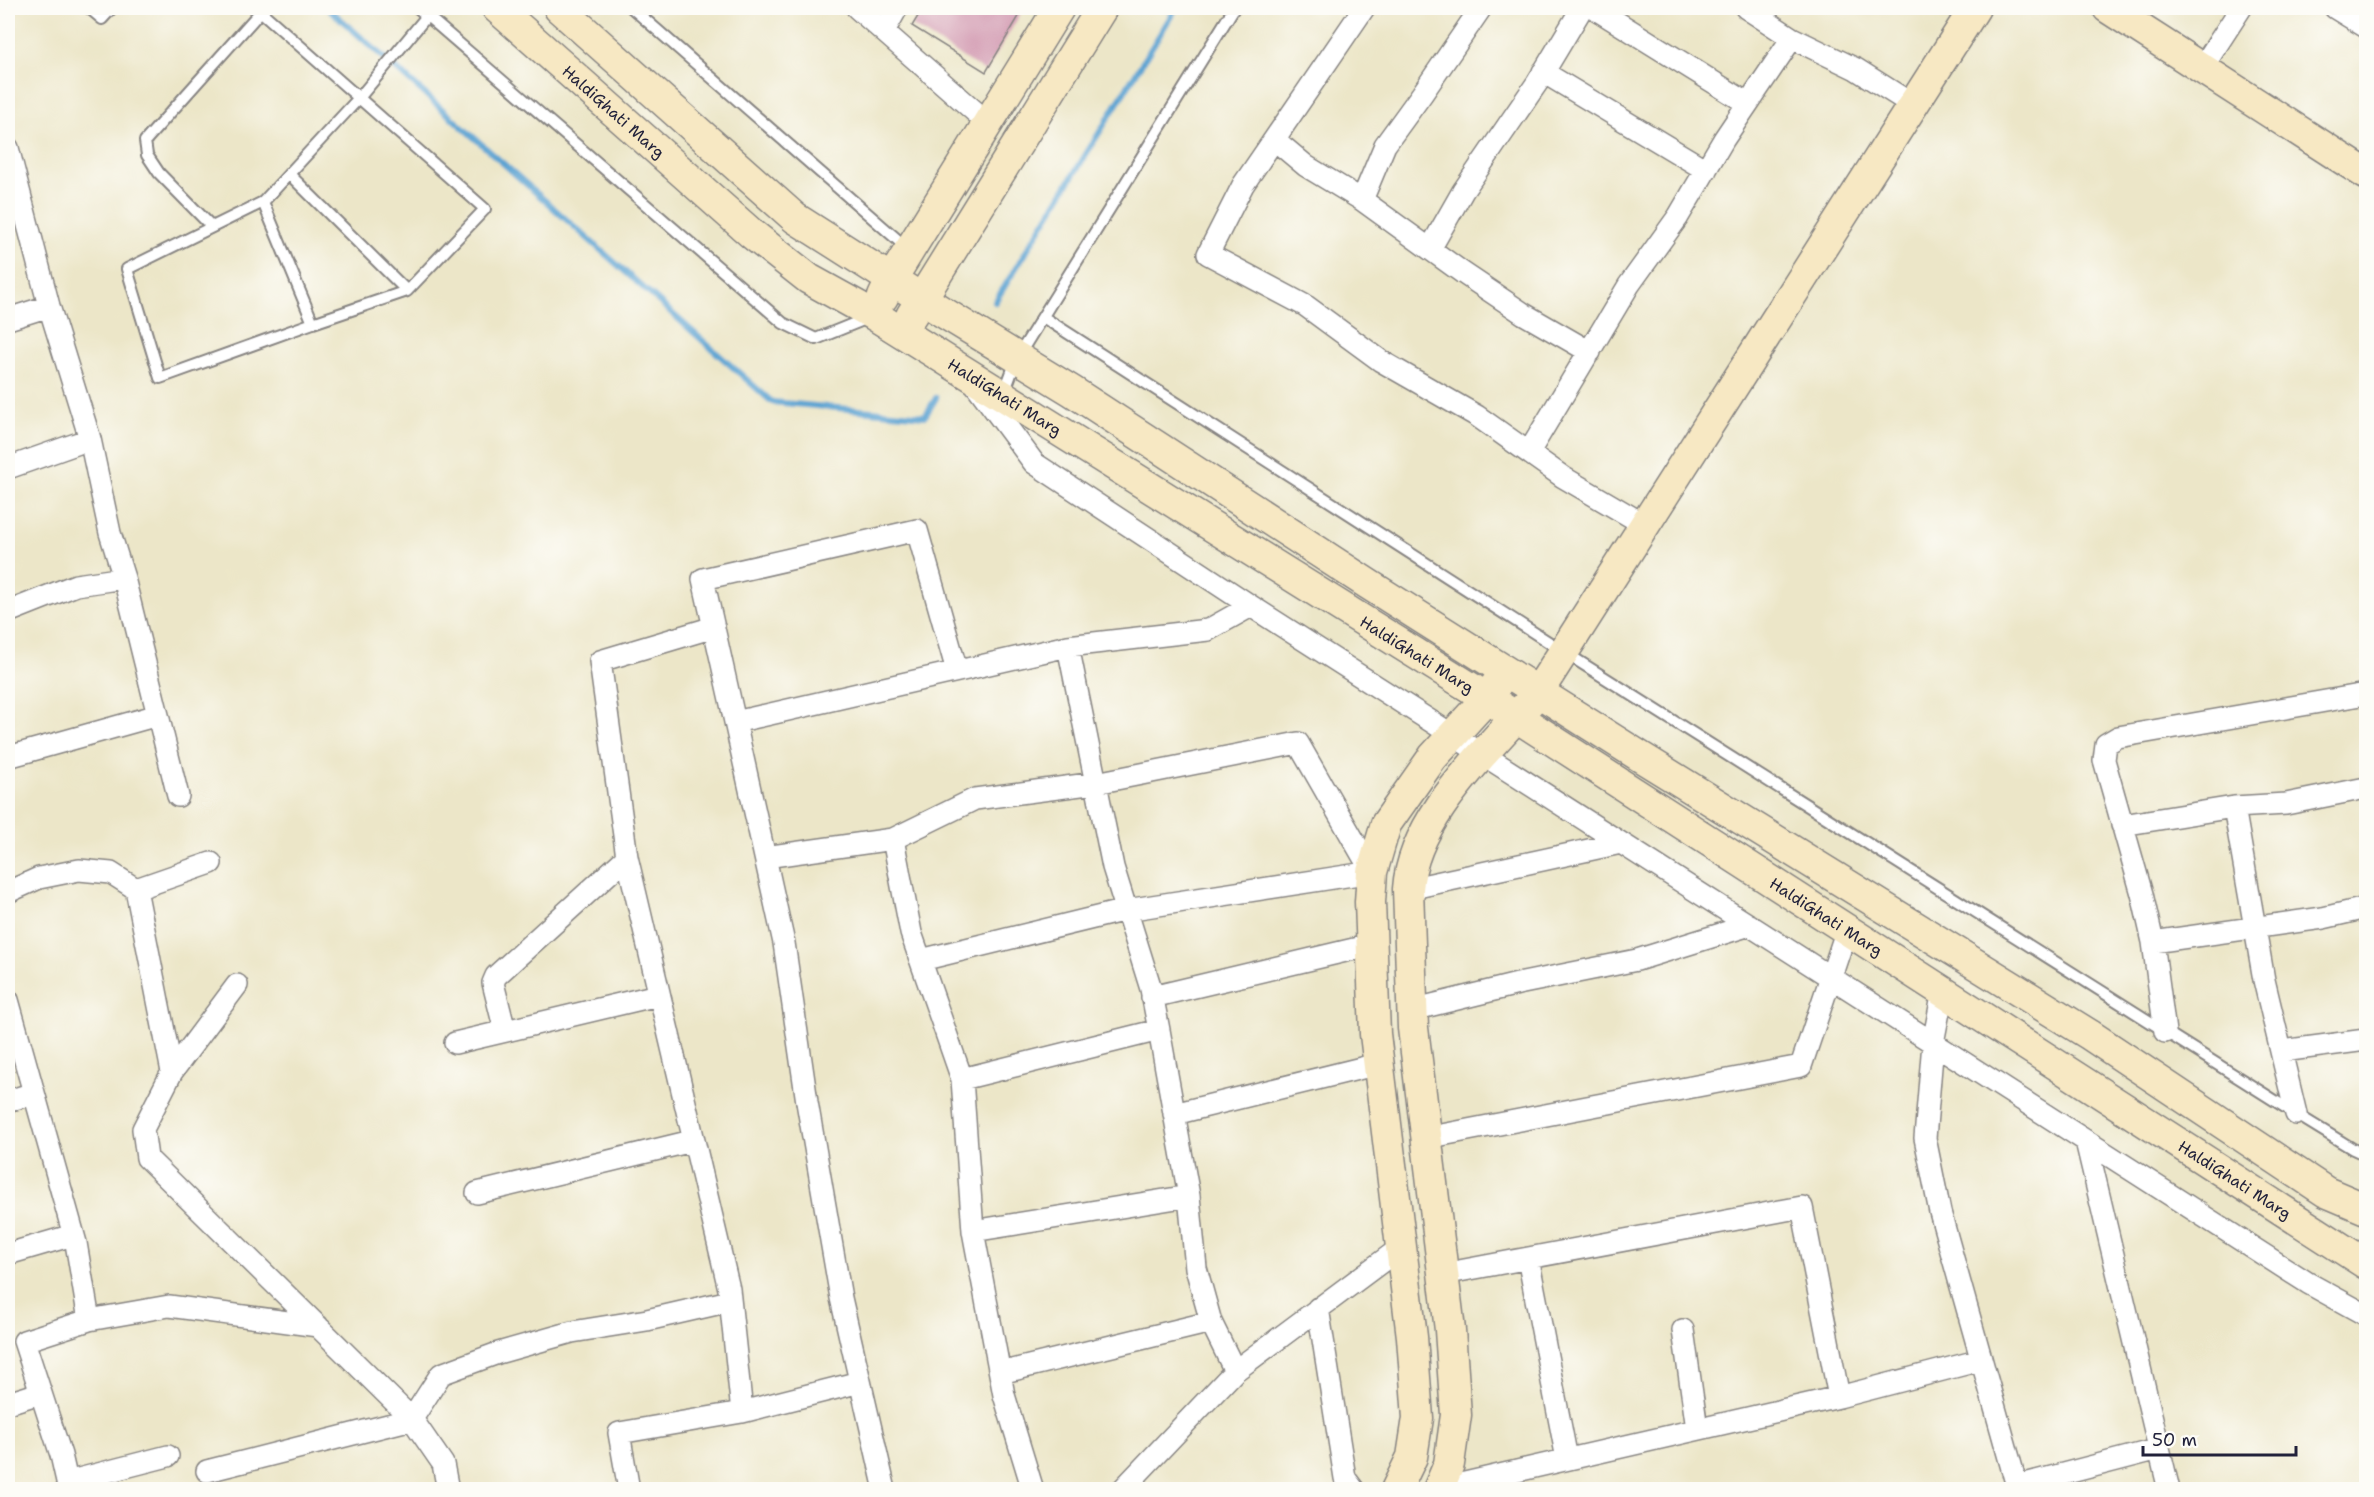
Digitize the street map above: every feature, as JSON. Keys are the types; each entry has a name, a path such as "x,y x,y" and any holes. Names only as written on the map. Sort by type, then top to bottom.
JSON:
{"street":[{"name":"HaldiGhati Marg","path":"497,8 752,234 809,279 874,315 1487,698 2367,1264"},
{"name":"HaldiGhati Marg","path":"559,8 795,218 1538,692 2090,1035 2326,1192 2367,1209"},
{"path":"857,8 988,123"},
{"path":"884,31 897,8"},
{"path":"874,315 891,280 1059,8"},
{"path":"900,332 1102,8"},
{"path":"1364,8 1243,185 1208,255 1306,306 1381,361 1477,416 1563,477 1645,525"},
{"path":"1362,200 1385,145 1481,8"},
{"path":"1430,249 1463,191 1543,72 1582,8"},
{"path":"1594,8 1747,103"},
{"path":"1746,8 1792,39 1856,69 1913,105"},
{"path":"2108,8 2367,174"},
{"path":"2202,68 2241,8"},
{"path":"2336,8 2367,27"},
{"path":"1439,1489 1449,1464 1456,1415 1450,1330 1412,1010 1408,889 1409,875 1421,837 1462,777 1538,692 1913,105 1964,11"},
{"path":"1529,452 1629,285 1678,217 1747,103 1792,39"},
{"path":"1543,72 1706,170"},
{"path":"1275,140 1306,166 1362,200 1524,314 1590,352"},
{"path":"8,148 49,306 90,439 110,533 124,578 178,796"},
{"path":"8,319 49,306"},
{"path":"969,375 1034,463 1242,611 1453,735 2308,1283 2367,1315"},
{"path":"8,468 90,439"},
{"path":"880,1488 841,1298 811,1125 784,943 703,579 917,530 957,671"},
{"path":"8,612 76,585 124,578"},
{"path":"735,722 1068,646 1209,630 1242,611"},
{"path":"714,627 600,661 627,857 730,1301 742,1412"},
{"path":"1068,646 1113,867 1152,997 1159,1030 1189,1197 1196,1268 1211,1322 1235,1371"},
{"path":"1396,1490 1412,1457 1418,1418 1412,1336 1375,1034 1370,902 1372,872 1386,824 1433,757 1487,698 1506,671"},
{"path":"2165,1032 2153,942 2142,894 2104,760 2106,744 2118,737 2367,694"},
{"path":"8,757 158,715"},
{"path":"765,856 892,839 975,799 1096,783 1298,743 1372,872"},
{"path":"2122,825 2234,807 2286,804 2367,788"},
{"path":"2234,807 2264,980 2296,1114"},
{"path":"892,839 911,933 962,1079 973,1231 1004,1395 1033,1490"},
{"path":"1408,889 1621,843"},
{"path":"505,1031 494,983 496,976 627,857"},
{"path":"136,889 211,863"},
{"path":"8,892 39,878 79,870 111,873 136,889 172,1072"},
{"path":"921,960 1126,910 1372,872"},
{"path":"2153,942 2323,918 2367,908"},
{"path":"1412,1010 1518,984 1637,960 1749,925"},
{"path":"1426,1138 1801,1066 1847,929"},
{"path":"1152,997 1371,945"},
{"path":"237,985 172,1072 143,1129 147,1158 412,1419 443,1464 448,1490"},
{"path":"1943,991 1933,1043 1925,1138 1940,1212 2017,1488 2159,1449"},
{"path":"455,1043 658,995"},
{"path":"8,1000 73,1235 89,1320"},
{"path":"962,1079 1159,1030"},
{"path":"2282,1051 2367,1040"},
{"path":"1174,1114 1378,1064"},
{"path":"8,1101 34,1094"},
{"path":"477,1193 692,1141"},
{"path":"2086,1141 2169,1490"},
{"path":"973,1231 1189,1197"},
{"path":"1443,1274 1802,1207 1839,1396"},
{"path":"8,1254 73,1235"},
{"path":"1122,1490 1235,1371 1400,1248"},
{"path":"1528,1258 1567,1459"},
{"path":"207,1471 412,1419 441,1374 498,1353 572,1332 646,1320 730,1301"},
{"path":"168,1456 68,1486 61,1455 24,1341 89,1320 169,1306 318,1326"},
{"path":"1318,1308 1345,1478 1354,1490"},
{"path":"1000,1373 1211,1322"},
{"path":"1683,1330 1697,1429"},
{"path":"1439,1489 1839,1396 1981,1360"},
{"path":"629,1490 619,1433 742,1412 860,1382"},
{"path":"8,1403 40,1393"}],"lane":[{"path":"89,8 102,19 112,8"},
{"path":"418,8 783,323 816,339 874,315"},
{"path":"632,8 910,250"},
{"path":"1002,396 1017,358 1234,8"},
{"path":"212,227 159,173 147,155 145,141 259,9 359,98 485,209 406,291 160,378 127,269 212,227 262,202 359,98 427,16"},
{"path":"289,174 406,291"},
{"path":"262,202 313,323"},
{"path":"1043,317 1564,652 2165,1032 2353,1149 2367,1155"}],"building":[{"path":"923,8 1024,8 986,72 912,26"}],"waterway":[{"path":"328,8 772,402 925,416 936,398"},
{"path":"995,302 1176,8"}]}
